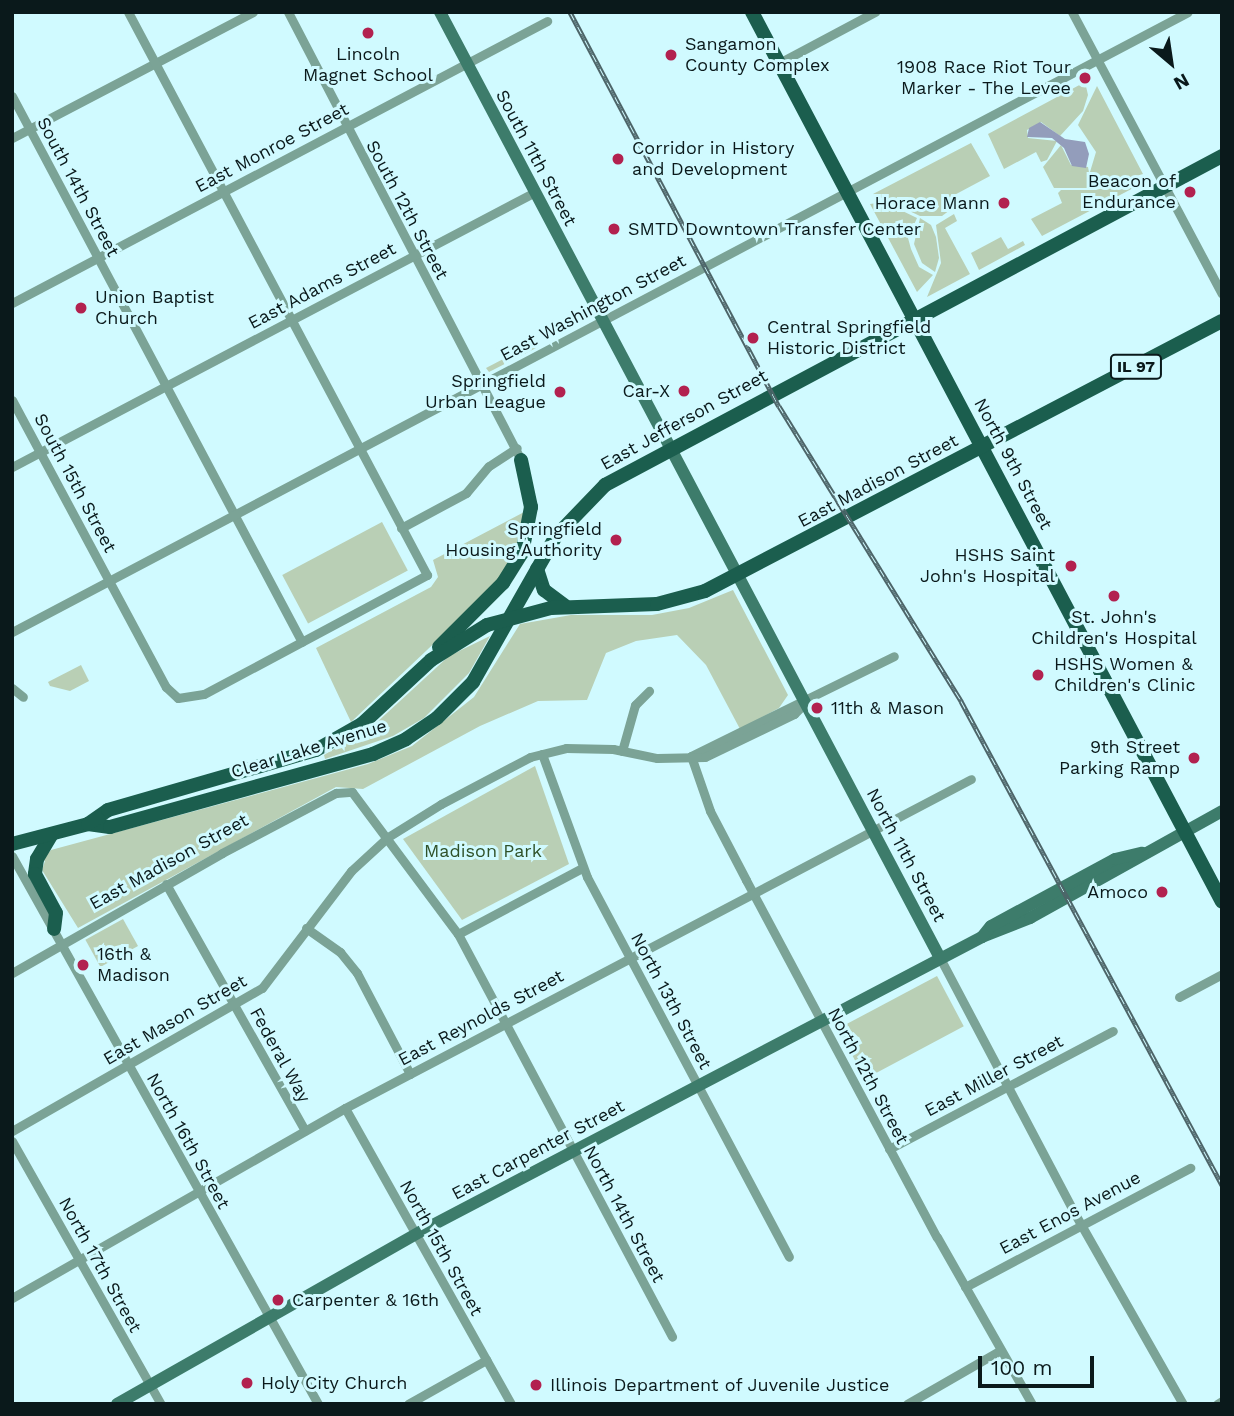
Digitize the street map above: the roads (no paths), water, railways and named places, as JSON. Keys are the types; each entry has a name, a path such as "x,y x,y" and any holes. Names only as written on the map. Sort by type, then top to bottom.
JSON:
{"main road":[{"name":"North 9th Street","path":"752,12 1222,902"},
{"name":"East Jefferson Street","path":"512,617 537,569 566,523 593,495 669,447 1222,156"},
{"name":"East Madison Street","path":"512,617 565,606 672,602 738,575 1222,321"},
{"path":"406,684 503,583 522,553 531,507 519,454"},
{"path":"537,569 544,590 565,606"},
{"name":"Clear Lake Avenue","path":"12,844 88,824 108,810 316,750 362,724 451,645 512,617"},
{"name":"Clear Lake Avenue","path":"88,824 110,827 392,746 437,718 462,695 512,617"},
{"path":"52,834 35,869 56,913 54,929"}],"street":[{"path":"109,580 166,687 178,698 194,698 426,575 128,12"},
{"path":"12,138 253,12"},
{"name":"South 12th Street","path":"280,12 288,16 481,384"},
{"name":"South 11th Street","path":"440,12 603,320"},
{"path":"779,63 875,12"},
{"path":"1072,12 1222,294"},
{"name":"East Washington Street","path":"12,632 1188,12"},
{"name":"East Monroe Street","path":"12,303 547,20"},
{"name":"South 14th Street","path":"12,96 234,515"},
{"name":"East Adams Street","path":"12,467 535,192"},
{"name":"North 11th Street","path":"603,320 1081,1225 1183,1404"},
{"path":"401,528 466,493 488,466 519,454 481,384"},
{"name":"South 15th Street","path":"12,400 109,580"},
{"path":"234,515 302,642"},
{"name":"East Mason Street","path":"12,1131 234,1006 270,980 333,890 388,837 441,804 542,754 582,747 657,758 691,756 789,706 805,703 894,656"},
{"path":"12,688 23,698"},
{"path":"622,751 635,705 649,691"},
{"name":"North 13th Street","path":"542,754 582,868 789,1257"},
{"name":"North 12th Street","path":"691,756 710,811 753,893 1031,1404"},
{"name":"East Reynolds Street","path":"12,1298 345,1108 971,779"},
{"name":"North 14th Street","path":"346,791 356,795 458,934 671,1337"},
{"name":"East Madison Street","path":"12,973 166,884 346,791"},
{"name":"East Carpenter Street","path":"117,1404 415,1234 982,937 992,926 1115,859 1142,853 1222,811"},
{"name":"North 16th Street","path":"12,856 318,1404"},
{"path":"458,934 582,868"},
{"name":"Federal Way","path":"166,884 305,1131"},
{"path":"306,928 340,952 357,973 410,1074"},
{"path":"1179,997 1222,974"},
{"name":"East Miller Street","path":"890,1149 1113,1031"},
{"name":"North 15th Street","path":"345,1108 511,1404"},
{"name":"North 17th Street","path":"12,1141 161,1404"},
{"name":"East Enos Avenue","path":"965,1287 1190,1168"},
{"path":"907,1404 1001,1350"},
{"path":"408,1404 486,1360"},
{"path":"1217,1404 1222,1401"}],"water":[{"path":"1040,122 1065,139 1085,142 1089,154 1086,168 1072,166 1064,148 1052,138 1027,137 1029,128"}],"railway":[{"path":"570,12 779,406 961,701 1222,1185"}],"place":[{"name":"Lincoln Magnet School","path":"368,33"},
{"name":"Sangamon County Complex","path":"671,55"},
{"name":"1908 Race Riot Tour Marker - The Levee","path":"1085,78"},
{"name":"Corridor in History and Development","path":"618,159"},
{"name":"Beacon of Endurance","path":"1190,192"},
{"name":"Horace Mann","path":"1004,203"},
{"name":"SMTD Downtown Transfer Center","path":"614,229"},
{"name":"Union Baptist Church","path":"81,308"},
{"name":"Central Springfield Historic District","path":"753,338"},
{"name":"Car-X","path":"684,391"},
{"name":"Springfield Urban League","path":"560,392"},
{"name":"Springfield Housing Authority","path":"616,540"},
{"name":"HSHS Saint John's Hospital","path":"1071,566"},
{"name":"St. John's Children's Hospital","path":"1114,596"},
{"name":"HSHS Women & Children's Clinic","path":"1038,675"},
{"name":"11th & Mason","path":"817,708"},
{"name":"9th Street Parking Ramp","path":"1194,758"},
{"name":"Amoco","path":"1162,892"},
{"name":"16th & Madison","path":"83,965"},
{"name":"Carpenter & 16th","path":"278,1300"},
{"name":"Holy City Church","path":"247,1383"},
{"name":"Illinois Department of Juvenile Justice","path":"536,1385"}],"park label":[{"name":"Madison Park","path":"483,851"}]}
